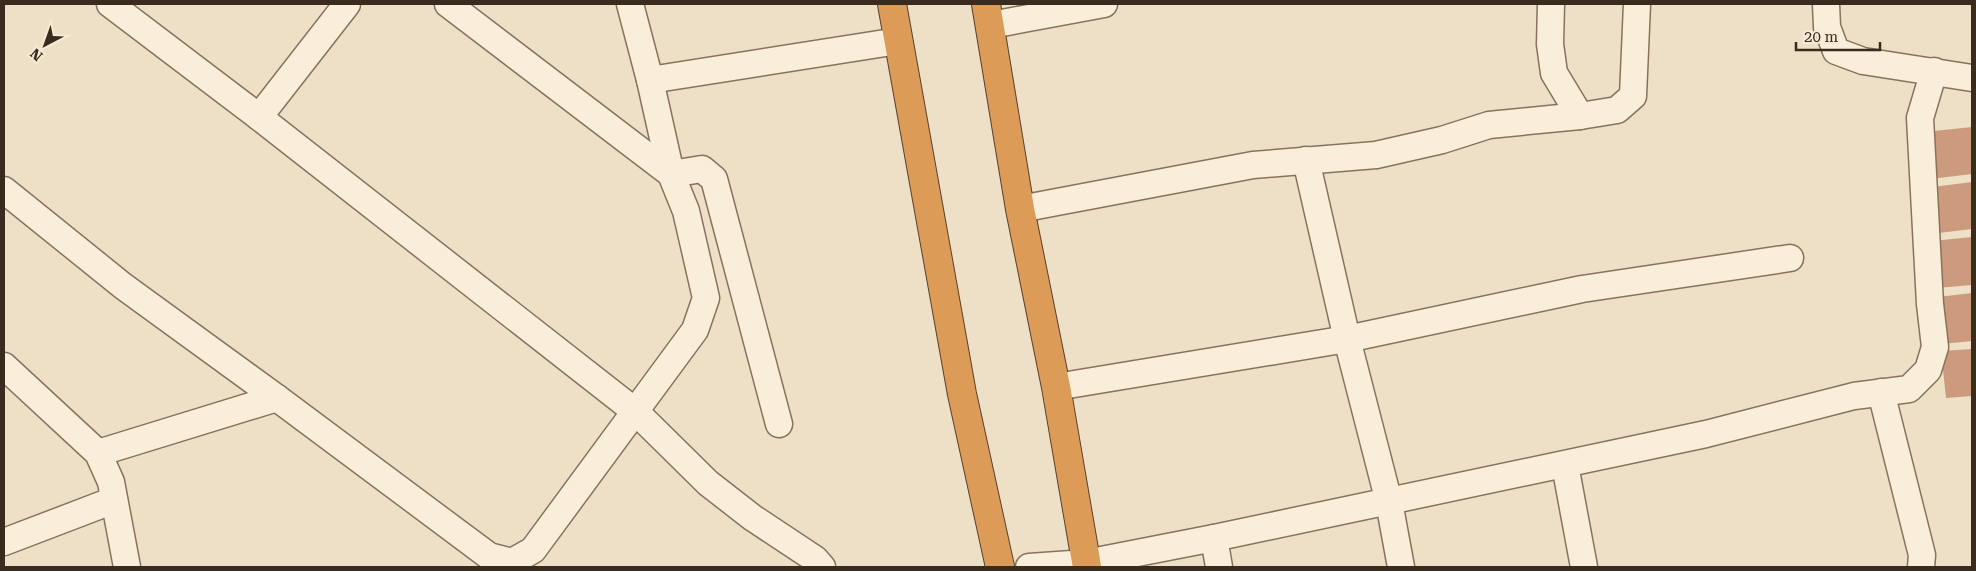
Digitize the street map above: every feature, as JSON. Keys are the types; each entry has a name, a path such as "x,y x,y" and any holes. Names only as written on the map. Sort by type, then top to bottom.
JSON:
{"highway":[{"path":"892,4 962,394 1000,567"},
{"path":"988,14 1020,209 1056,387 1087,565"}],"street":[{"path":"110,4 259,116 636,412 708,483 753,518 815,559 822,567"},
{"path":"259,116 347,4"},
{"path":"448,4 671,174 702,169 714,179 779,424"},
{"path":"4,190 123,286 277,398 488,556 512,562 533,550 636,412 695,330 706,298 686,211 671,174 650,80 630,4"},
{"path":"988,14 1104,4"},
{"path":"1551,4 1550,44 1554,73 1580,116"},
{"path":"1020,209 1253,165 1376,155 1442,140 1489,126 1617,110 1633,96 1638,4"},
{"path":"1826,4 1827,27 1836,51 1862,61 1972,78"},
{"path":"650,80 898,41"},
{"path":"1029,567 1087,565 1706,434 1854,396 1909,389 1928,370 1935,347 1930,304 1920,118 1934,71"},
{"path":"1306,160 1347,339 1389,502 1401,567"},
{"path":"1056,387 1347,339 1582,289 1790,258"},
{"path":"4,366 98,454 111,482 127,567"},
{"path":"1881,392 1922,554 1922,567"},
{"path":"98,454 277,398"},
{"path":"1565,465 1584,567"},
{"path":"4,542 114,500"},
{"path":"1214,538 1219,567"}],"building":[{"path":"1972,127 1972,174 1930,179 1925,132"},
{"path":"1972,182 1972,229 1930,234 1925,188"},
{"path":"1972,237 1972,285 1937,288 1932,241"},
{"path":"1972,293 1972,341 1943,344 1938,297"},
{"path":"1972,349 1972,396 1946,398 1941,351"}]}
